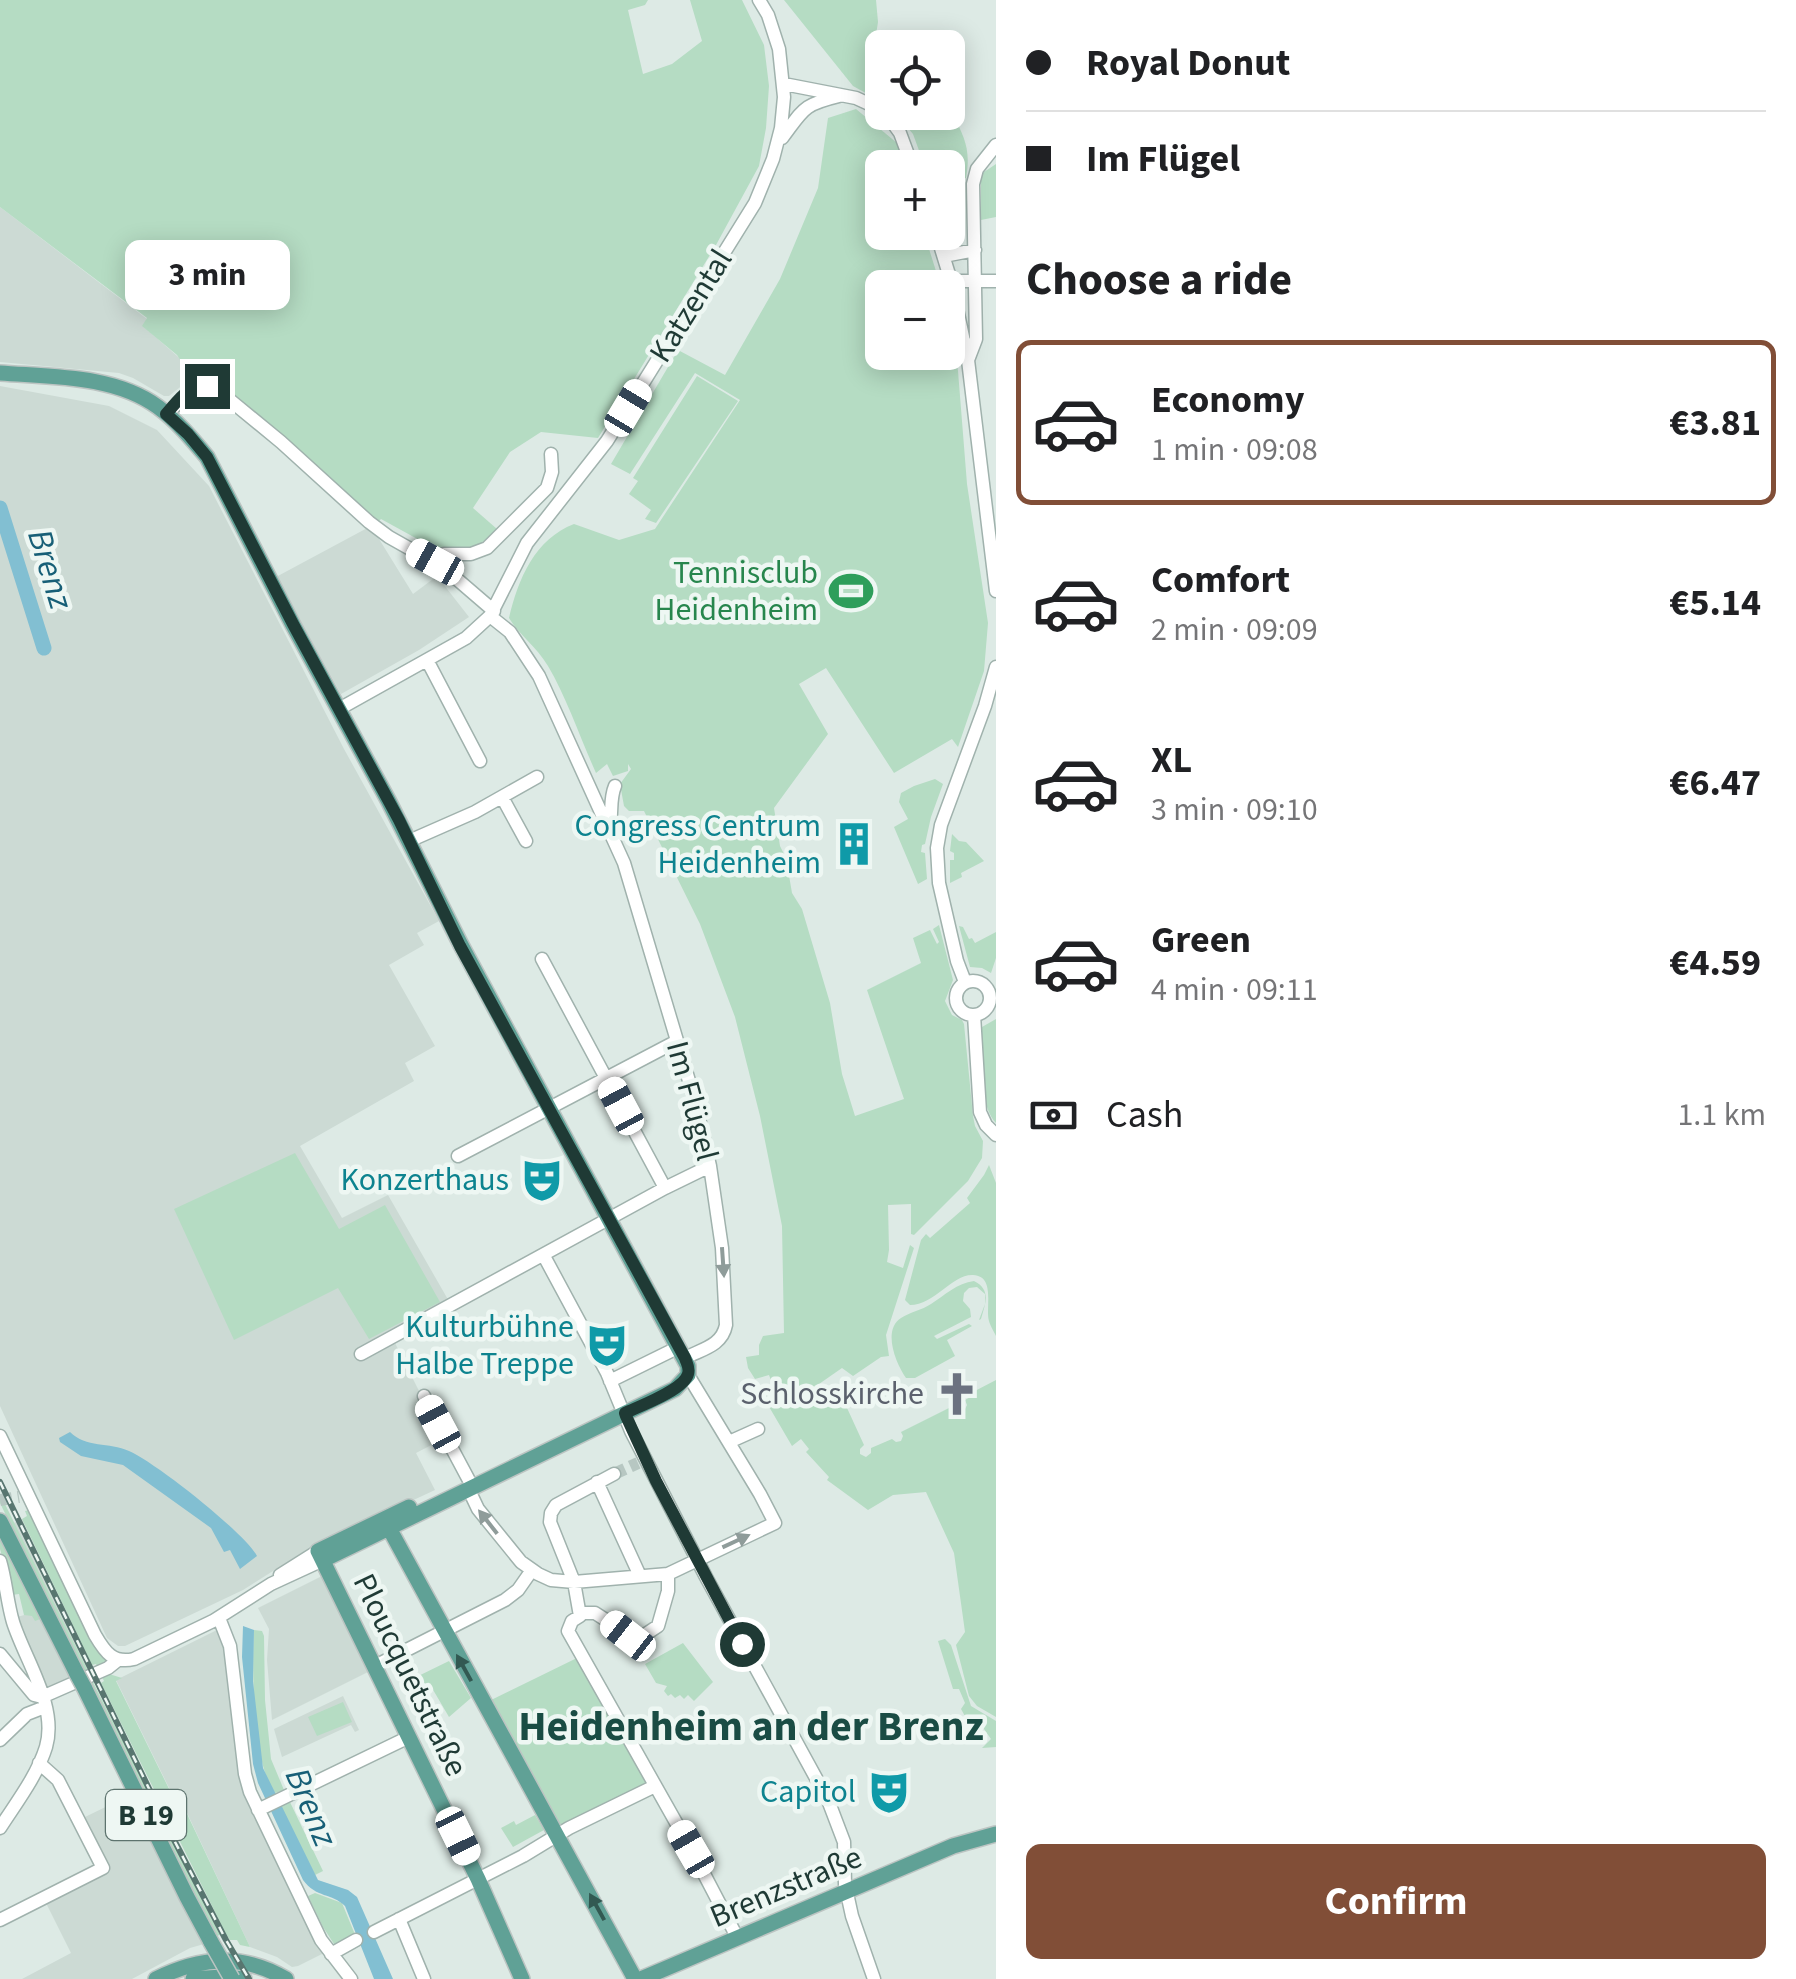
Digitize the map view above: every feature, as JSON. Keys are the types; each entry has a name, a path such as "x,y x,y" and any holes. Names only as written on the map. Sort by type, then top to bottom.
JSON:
{"main road":[{"path":"0,373 116,386 166,414 207,457 460,946 685,1362 675,1389 623,1409 320,1555"},
{"name":"B 19","path":"0,1521 232,1979"},
{"path":"384,1524 638,1979"},
{"name":"Ploucquetstraße","path":"320,1555 478,1879 522,1979"},
{"name":"Brenzstraße","path":"638,1979 953,1846 996,1834"},
{"path":"156,1979 192,1964 219,1959 252,1963 286,1979"},
{"path":"193,1979 244,1979"}],"street":[{"name":"Katzental","path":"492,613 527,543 607,441 766,180 777,144 784,90 776,38 759,0"},
{"path":"784,90 816,101 840,96"},
{"path":"784,90 825,90 865,102"},
{"name":"Katzental","path":"777,144 799,113 816,101"},
{"path":"968,360 976,342 972,184 977,169 996,145"},
{"path":"942,250 948,270"},
{"path":"944,256 975,250"},
{"path":"965,282 996,281"},
{"path":"965,346 996,591"},
{"name":"Im Flügel","path":"166,414 194,386 212,388 281,442 388,537 459,578 510,632 540,676 624,863 695,1100 722,1248 726,1325 723,1338 685,1362 610,1381"},
{"path":"435,562 444,554 471,554 487,548 547,488 552,454"},
{"path":"339,709 466,638 492,613"},
{"path":"427,660 480,761"},
{"path":"965,982 938,878 938,840 996,667"},
{"path":"409,841 537,777"},
{"name":"Im Flügel","path":"609,828 613,813 610,799 615,786"},
{"path":"502,797 526,841"},
{"path":"542,959 664,1188"},
{"path":"973,980 982,983 990,994 986,1008 974,1015 965,1013 956,1003 956,994 965,982 973,980"},
{"path":"974,1015 980,1112 986,1126 996,1135"},
{"path":"458,1156 676,1040"},
{"path":"362,1354 710,1166"},
{"path":"544,1256 610,1381 642,1461 828,1800 844,1842 846,1891 858,1938 874,1979"},
{"path":"424,1396 478,1509 521,1562 551,1580 574,1582 668,1574 775,1523 685,1362"},
{"path":"730,1442 758,1429"},
{"path":"0,1436 24,1496 95,1635 107,1654 118,1660"},
{"path":"580,1613 551,1513 556,1505 614,1474"},
{"path":"597,1482 640,1576"},
{"path":"0,1740 44,1702 118,1660 134,1658 219,1618 320,1555"},
{"path":"0,1561 16,1628 44,1702 48,1734 39,1763 0,1828"},
{"path":"375,1666 505,1600 532,1570"},
{"path":"668,1574 670,1581 658,1626 637,1640 595,1613 580,1613 568,1631 737,1937"},
{"path":"219,1618 230,1646 246,1778 320,1936 351,1979"},
{"path":"0,1654 44,1702"},
{"path":"263,1808 409,1737"},
{"path":"0,1920 103,1868 58,1780 39,1763"},
{"path":"374,1932 655,1786"},
{"path":"399,1918 424,1979"},
{"path":"331,1954 356,1940"}],"shaded area":[{"path":"0,207 147,319 143,326 201,377 164,396 119,373 0,362"},
{"path":"0,386 109,406 157,430 209,486 344,749 439,921 417,933 424,945 389,965 435,1046 405,1063 414,1081 300,1146 342,1218 388,1195 450,1303 391,1335 443,1439 416,1453 435,1490 308,1549 243,1590 125,1646 107,1638 0,1406"},
{"path":"371,526 413,594 437,576 469,617 341,694 276,577"},
{"path":"22,1519 92,1665 86,1668 14,1523"},
{"path":"322,1576 372,1670 272,1720 267,1660 269,1629 258,1608"},
{"path":"28,1614 43,1618 75,1682 45,1694 17,1617"},
{"path":"219,1629 227,1645 242,1770 326,1952 298,1966 292,1967 250,1947 181,1800 176,1802 116,1680"},
{"path":"101,1683 230,1940 223,1941 189,1876 96,1685"},
{"path":"343,1696 359,1730 355,1732 351,1725 282,1757 274,1729"},
{"path":"130,1795 204,1944 132,1979 22,1979 71,1953 45,1901 110,1868 85,1817"}],"green space":[{"path":"0,0 648,0 645,5 628,10 643,74 672,64 702,41 690,0 742,0 764,45 769,86 759,166 716,245 598,438 541,432 510,452 473,508 497,529 476,548 435,557 429,554 432,547 381,519 376,524 223,391 186,362 183,364 142,326 147,318 0,207"},
{"path":"784,0 876,0 877,30 865,30 865,93 853,86"},
{"path":"856,109 865,116 865,130 881,130 897,143 899,150 865,150 865,250 929,250 936,270 865,270 865,370 958,370 967,484 988,623 984,671 958,747 952,739 894,773 826,668 799,684 828,734 774,808 792,893 802,909 830,1003 842,1074 855,1116 904,1099 867,990 921,963 913,938 930,930 937,944 933,929 939,925 953,980 945,1001 952,1015 964,1024 973,1116 983,1141 982,1158 968,1181 914,1235 911,1204 888,1205 887,1262 903,1268 910,1245 914,1248 886,1335 889,1356 881,1357 853,1376 842,1368 819,1384 835,1402 842,1397 864,1445 860,1454 866,1457 871,1448 892,1439 901,1441 901,1432 953,1406 964,1411 965,1400 971,1393 996,1380 996,1717 969,1696 956,1645 965,1632 954,1553 926,1492 893,1495 868,1510 827,1480 829,1477 806,1452 809,1449 801,1439 792,1446 768,1405 777,1397 769,1375 755,1379 748,1368 746,1357 759,1355 763,1336 784,1333 782,1226 735,1017 700,924 644,811 629,811 624,806 620,784 631,769 628,764 628,771 613,776 607,764 596,773 548,666 509,618 530,562 560,531 574,524 619,540 655,529 740,400 695,373 630,474 611,464 678,350 725,375 780,279 818,188 828,118"},
{"path":"910,130 961,130 968,160 966,178 965,150 919,150"},
{"path":"996,164 996,217 981,220 981,174"},
{"path":"697,376 738,401 656,523 645,519 651,510 629,494 638,481 633,478"},
{"path":"935,779 943,784 922,845 927,879 918,884 894,827 908,819 899,802 901,793"},
{"path":"952,834 984,861 950,883 950,860 954,860 950,851"},
{"path":"959,926 975,943 996,932 996,958 991,973 970,967"},
{"path":"996,1019 996,1123 984,1091 982,1027"},
{"path":"295,1153 339,1229 385,1205 440,1302 369,1339 338,1288 234,1340 174,1209"},
{"path":"989,1165 996,1183 996,1336 989,1321 987,1287 980,1277 958,1279 919,1304 910,1305 905,1300 921,1240 926,1234 930,1238 970,1203 967,1198"},
{"path":"974,1281 985,1293 977,1287 969,1288 963,1301 971,1317 934,1336 937,1339 972,1326 947,1340 955,1356 915,1378 906,1378 893,1347 892,1330 901,1318 968,1282"},
{"path":"0,1494 89,1673 82,1671 0,1503"},
{"path":"29,1510 107,1660 98,1669 96,1664 92,1665 22,1519"},
{"path":"0,1534 43,1618 35,1621 24,1615 19,1594 12,1595"},
{"path":"254,1630 262,1631 264,1636 271,1759 284,1790 275,1793 267,1779 258,1739"},
{"path":"945,1639 951,1645 971,1706 996,1721 996,1747 982,1748 991,1739 977,1719 966,1718 961,1709 965,1703 959,1689 953,1689 938,1641"},
{"path":"683,1643 713,1682 694,1701 688,1695 684,1699 680,1695 668,1696 664,1691 667,1686 656,1683 645,1664"},
{"path":"581,1656 653,1783 559,1830 487,1702"},
{"path":"449,1661 471,1698 449,1717 432,1688 412,1692 406,1682"},
{"path":"109,1674 122,1678 116,1681 175,1801 180,1799 250,1947 230,1940 225,1932 101,1683 102,1677"},
{"path":"93,1682 220,1941 217,1941 89,1684"},
{"path":"343,1702 352,1722 317,1736 308,1717"},
{"path":"289,1800 323,1871 315,1875 280,1806"},
{"path":"535,1815 544,1830 513,1847 501,1828"},
{"path":"315,1893 342,1903 356,1937 336,1947 308,1896"}],"water":[{"path":"70,1432 83,1440 129,1451 158,1469 219,1516 257,1556 240,1569 230,1550 224,1552 211,1528 123,1465 81,1456 60,1442 59,1438"},
{"path":"243,1626 254,1630 253,1681 263,1768 318,1880 357,1897 393,1979 374,1979 345,1906 313,1890 303,1880 258,1783 242,1657"}],"waterway":[{"name":"Brenz","path":"0,508 44,648"}],"tunnel":[{"path":"614,1474 638,1463"},
{"path":"0,1500 19,1497"}],"railway":[{"path":"0,1482 173,1838 249,1979"}],"place":[{"name":"Tennisclub Heidenheim","path":"851,591"},
{"name":"Congress Centrum Heidenheim","path":"854,844"},
{"name":"Konzerthaus","path":"542,1180"},
{"name":"Kulturbühne Halbe Treppe","path":"607,1345"},
{"name":"Schlosskirche","path":"957,1394"},
{"name":"Capitol","path":"889,1792"}],"district":[{"name":"Heidenheim an der Brenz","path":"751,1727"}],"route":[{"path":"207,386 191,389 166,414 207,457 399,820 460,946 685,1358 689,1370 680,1386 625,1413 656,1481 742,1644"}]}
